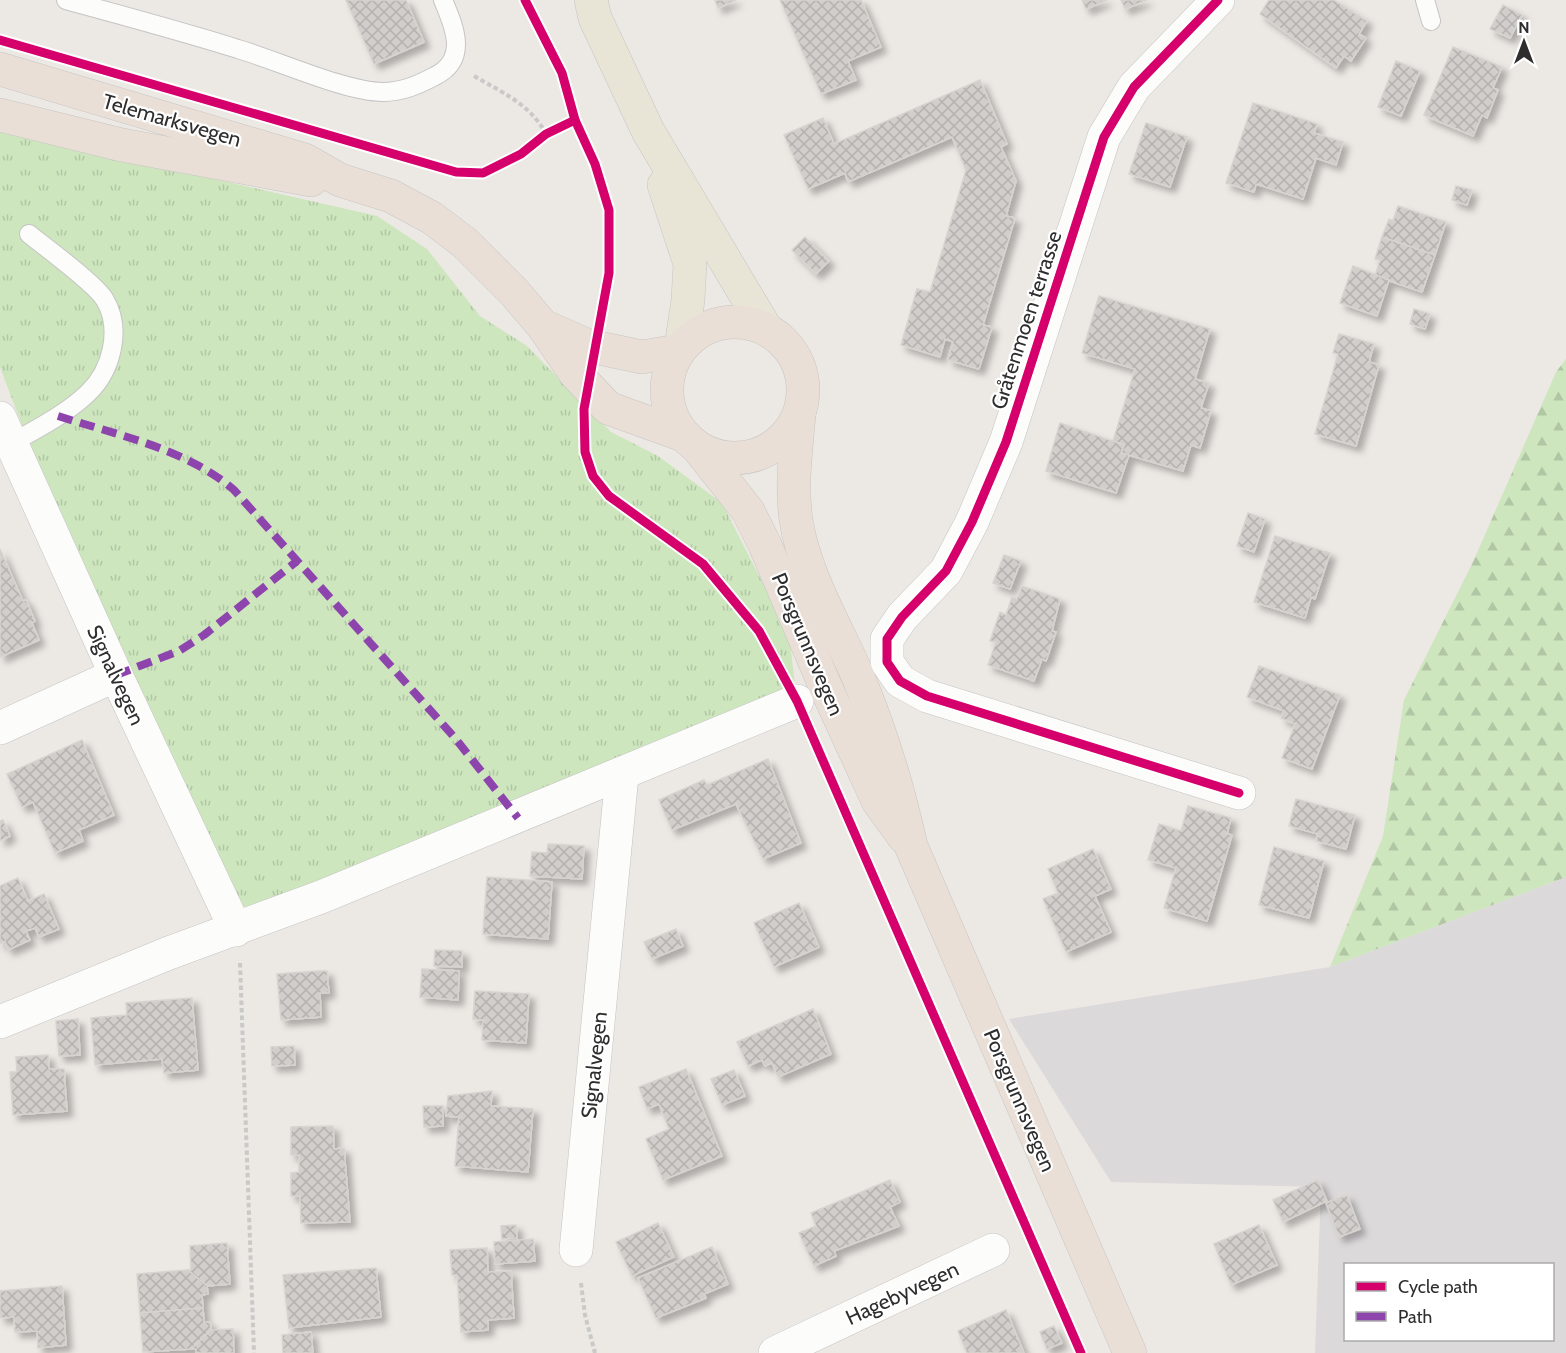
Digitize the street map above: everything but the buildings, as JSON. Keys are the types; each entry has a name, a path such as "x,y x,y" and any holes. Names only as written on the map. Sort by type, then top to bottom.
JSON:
{"highway":[{"name":"Telemarksvegen","path":"0,69 305,160 340,180 391,196 432,218 465,243 514,291 543,326 576,373 608,408 691,441"},
{"name":"Telemarksvegen","path":"0,115 122,146 303,180 340,180"},
{"name":"Porsgrunnsvegen","path":"911,846 878,801 748,511 672,417 667,399 667,380 679,349 694,334 710,326 725,322 747,322 766,329 783,340 795,356 802,375 803,395 799,415 795,469 796,521 814,578 857,675 898,787 911,846 1130,1353"},
{"name":"Telemarksvegen","path":"543,326 589,346 642,357 679,349"},
{"name":"Porsgrunnsvegen","path":"691,441 716,455 736,458 756,455 774,446 789,432 799,415"}],"main road":[{"name":"Porsgrunnsvegen","path":"590,6 648,131 766,329"},
{"name":"Porsgrunnsvegen","path":"648,131 690,264 688,300 679,349"}],"street":[{"name":"Gråtenmoen terrasse","path":"1218,0 1134,87 1104,137 1006,442 972,522 946,571 902,617 887,639 887,662 900,681 927,696 1239,792"},
{"name":"Signalvegen","path":"4,437 236,930"},
{"path":"0,728 116,675"},
{"path":"0,1022 168,953 236,930 622,776 797,701"},
{"name":"Signalvegen","path":"576,1250 622,776"},
{"name":"Hagebyvegen","path":"776,1353 993,1250"}],"lane":[{"path":"66,0 240,49 352,87 382,92 414,87 439,74 450,61 456,48 456,32 443,0"},
{"path":"1425,0 1431,21"},
{"path":"4,437 58,416 90,392 108,362 114,338 114,320 104,298 29,234"}],"path":[{"path":"450,61 526,107 536,116 546,134"},
{"path":"538,140 556,129"},
{"path":"236,930 243,986 254,1353"},
{"path":"576,1250 585,1315 595,1353"}],"shaded area":[{"path":"1566,877 1566,1353 1315,1353 1321,1187 1111,1182 1009,1019 1330,967"}],"green space":[{"path":"0,130 377,216 427,249 480,316 527,346 611,432 658,456 722,503 789,635 797,701 236,930 116,675 0,367"},
{"path":"1566,359 1566,877 1330,967 1383,836 1404,700 1473,562 1556,372"}],"marked path":[{"path":"58,416 173,454 195,464 234,490 455,738 518,818"},
{"path":"116,675 179,651 204,635 297,561"}],"cycle path":[{"path":"525,0 562,73 575,120 595,164 609,210 609,273 584,409 585,452 593,476 609,496 703,564 759,631 797,701 1081,1353"},
{"path":"1218,0 1134,87 1104,137 1006,442 972,522 946,571 902,617 887,639 887,662 900,681 927,696 1239,793"},
{"path":"0,40 456,172 483,173 521,154 546,134 575,120"}]}
